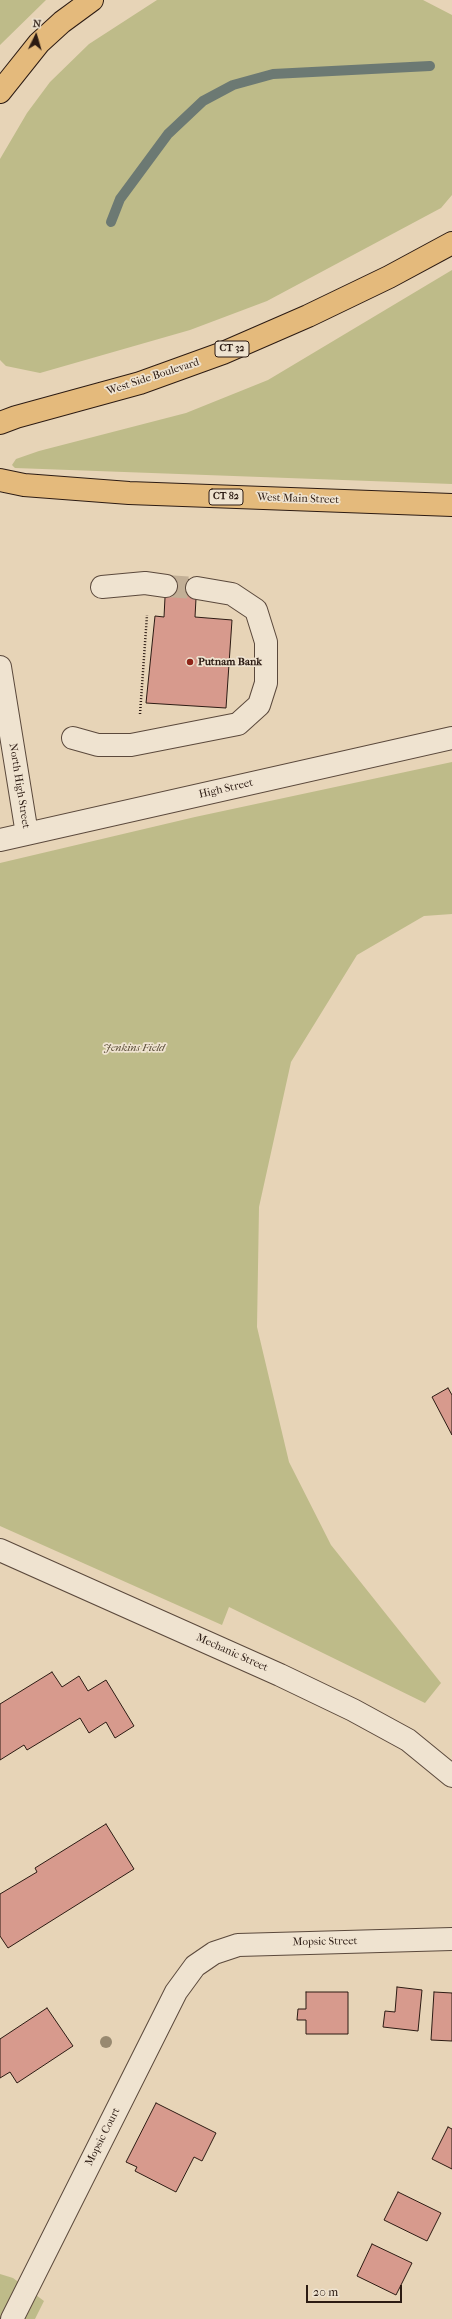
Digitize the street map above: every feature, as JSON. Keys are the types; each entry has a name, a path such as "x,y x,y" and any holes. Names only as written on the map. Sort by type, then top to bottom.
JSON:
{"main road":[{"path":"0,92 39,43 62,22 92,0"},
{"name":"West Side Boulevard","path":"0,423 16,417 140,383 235,348 334,304 452,243"},
{"name":"West Main Street","path":"0,480 24,485 114,492 452,505"}],"street":[{"path":"102,587 145,583 166,586"},
{"path":"73,738 98,745 131,745 238,724 259,705 266,683 266,642 256,610 232,594 196,588"},
{"name":"North High Street","path":"0,667 27,834"},
{"name":"High Street","path":"0,840 452,738"},
{"name":"Mechanic Street","path":"0,1550 280,1675 353,1710 408,1740 452,1776"},
{"name":"Mopsic Street","path":"201,1961 222,1950 246,1944 452,1939"},
{"name":"Mopsic Court","path":"12,2319 176,1992 189,1972 201,1961"}],"path":[{"path":"140,717 147,615"}],"green space":[{"path":"0,0 46,0 0,45"},
{"path":"157,0 423,0 452,15 452,195 441,208 267,301 190,330 40,373 6,366 0,360 0,159 27,113 50,82 89,44"},
{"path":"452,270 452,484 15,468 12,465 16,459 39,451 186,413 268,380"},
{"name":"Jenkins Field","path":"452,762 452,914 424,916 357,955 291,1062 259,1207 257,1327 289,1462 331,1545 441,1683 425,1703 229,1607 222,1625 0,1526 0,863 195,817"},
{"path":"0,2274 13,2278 44,2301 35,2319 0,2319"}],"building":[{"name":"Putnam Bank","path":"166,578 197,580 195,617 232,620 226,708 146,703 155,616 164,617"},
{"path":"448,1388 452,1395 452,1435 432,1397"},
{"path":"52,1672 62,1687 79,1676 88,1691 106,1680 134,1726 115,1738 106,1722 89,1733 80,1718 27,1750 24,1745 0,1760 0,1704"},
{"path":"106,1824 134,1869 8,1948 0,1936 0,1894 37,1872 35,1868"},
{"path":"397,1987 422,1990 418,2031 383,2027 385,2011 395,2012"},
{"path":"306,1992 348,1992 348,2034 306,2034 306,2020 297,2020 298,2009 306,2009"},
{"path":"434,1992 452,1993 452,2041 431,2040"},
{"path":"47,2008 73,2046 17,2083 10,2072 0,2078 0,2039"},
{"path":"156,2103 216,2133 202,2161 194,2157 176,2192 135,2171 137,2167 126,2162"},
{"path":"448,2127 452,2129 452,2169 432,2159"},
{"path":"398,2192 441,2213 427,2241 384,2220"},
{"path":"372,2244 412,2263 396,2295 357,2276"}],"waterway":[{"path":"111,222 120,199 168,134 203,101 233,85 273,74 430,66"}],"tunnel":[{"path":"166,586 197,588"}],"place":[{"name":"Putnam Bank","path":"190,662"}]}
